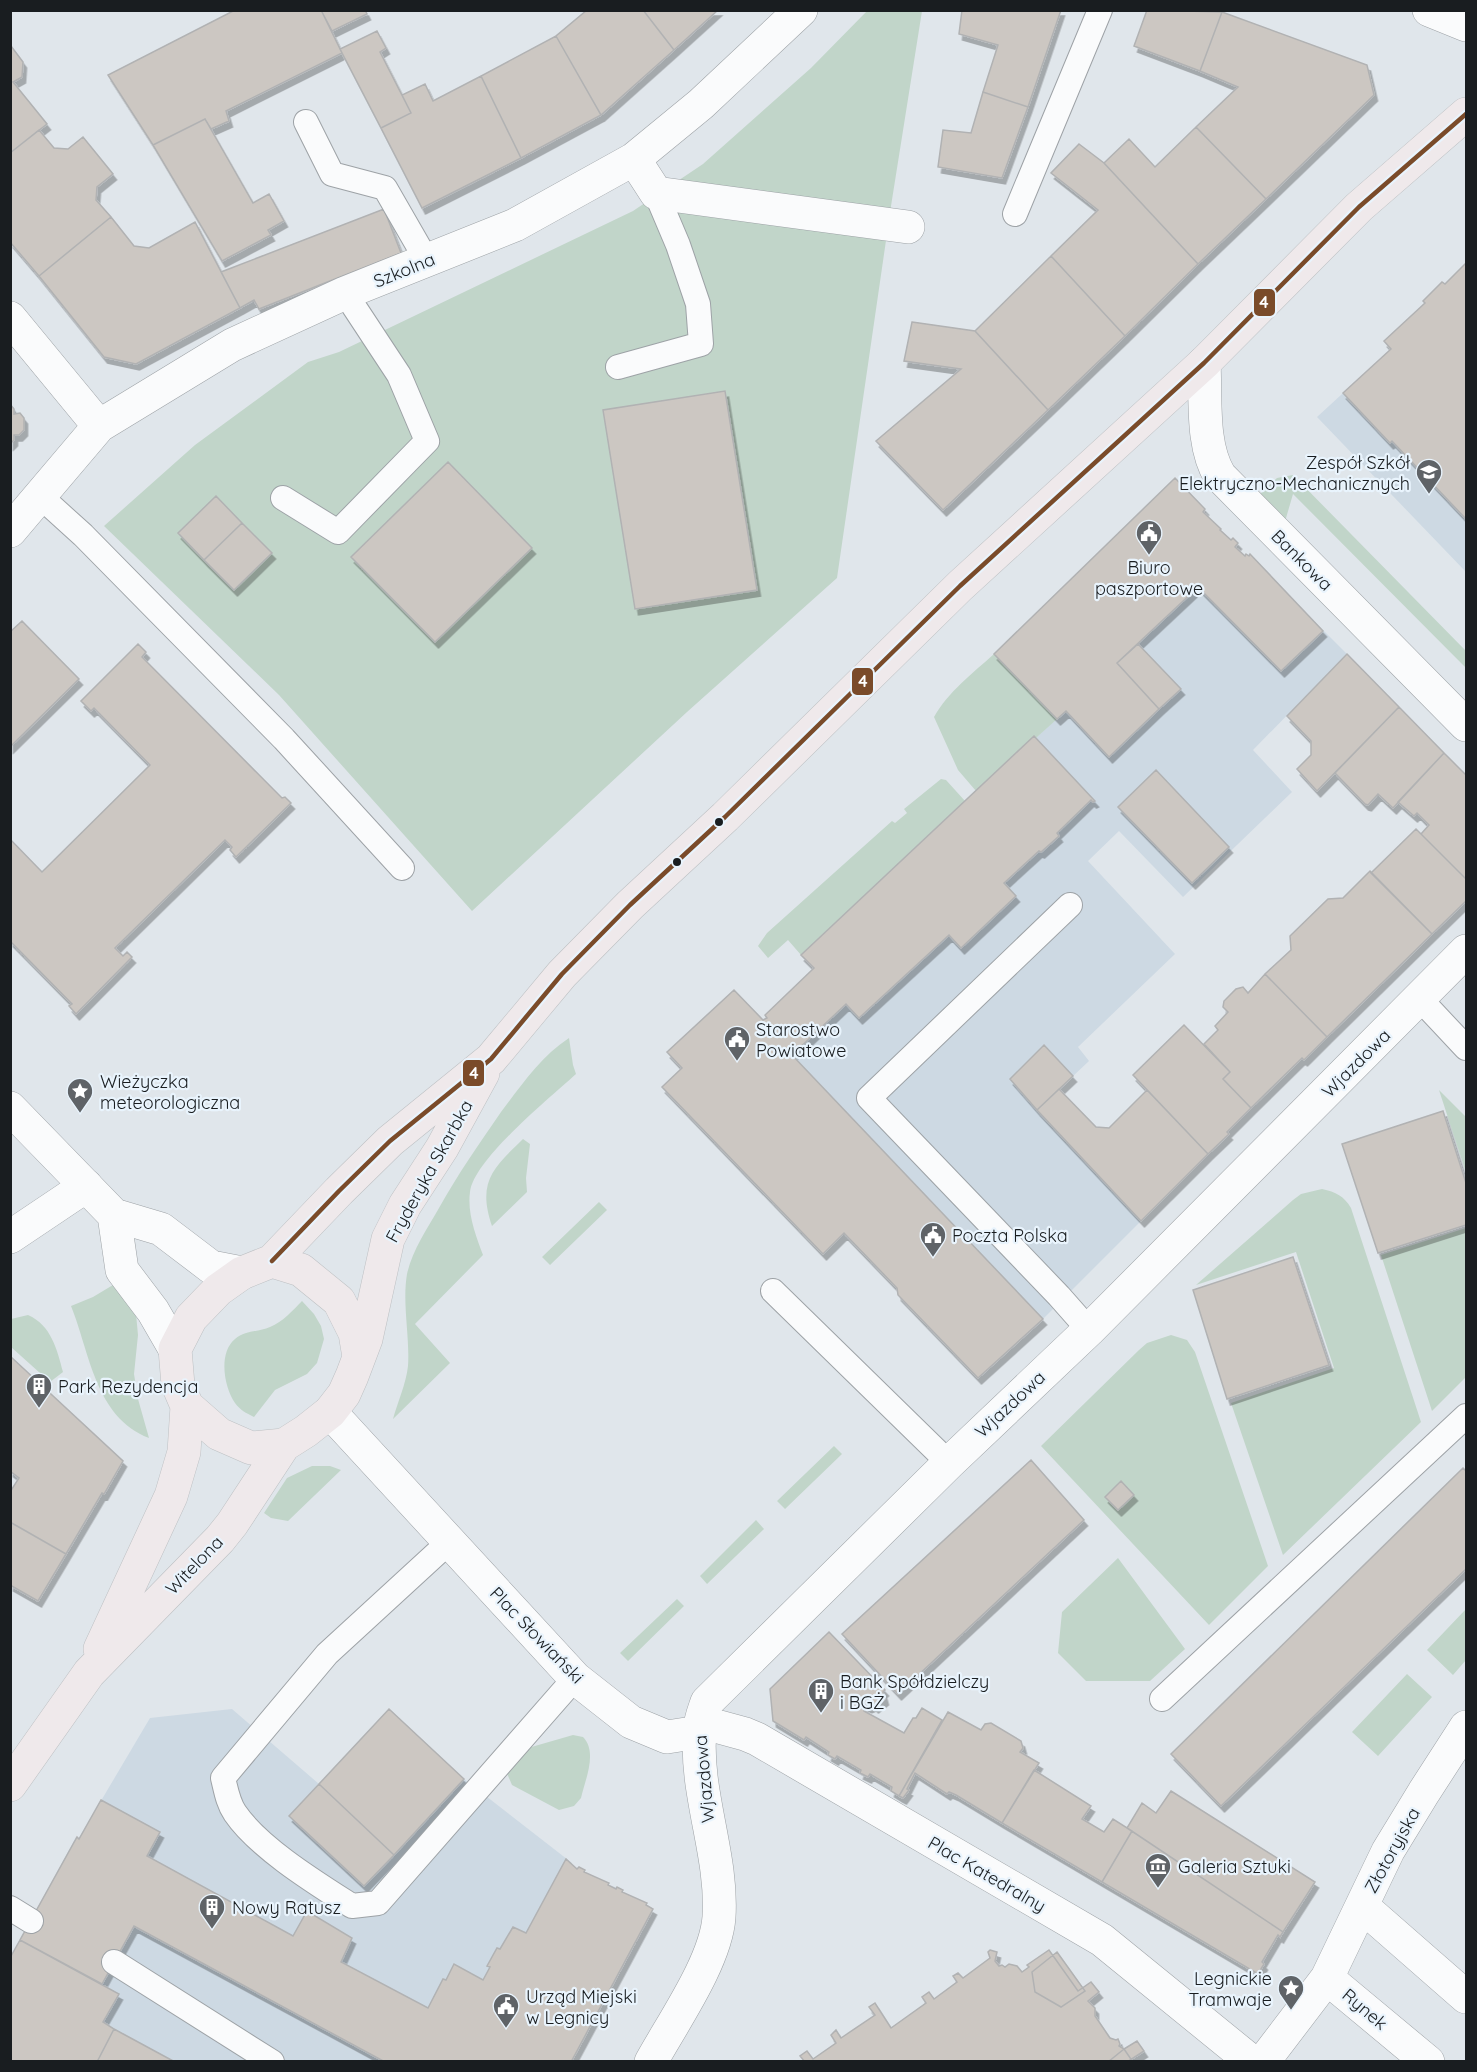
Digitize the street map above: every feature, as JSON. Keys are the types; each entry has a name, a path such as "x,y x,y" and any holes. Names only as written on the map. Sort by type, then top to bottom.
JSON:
{"main road":[{"name":"Fryderyka Skarbka","path":"359,1357 375,1303 388,1239 405,1205 442,1148 491,1059 562,974 630,905 725,817 960,586 1204,363 1359,207 1467,114"},
{"name":"Fryderyka Skarbka","path":"272,1261 390,1141 491,1059"},
{"path":"272,1261 301,1270 339,1301 355,1333 359,1357 344,1394 330,1413 284,1445 251,1448 219,1434 187,1406 178,1385 176,1349 191,1318 218,1290 242,1273 272,1261"},
{"name":"Witelona","path":"89,1673 171,1496 184,1452 187,1406"},
{"name":"Witelona","path":"10,1785 89,1673 220,1539 284,1445"}],"street":[{"name":"Szkolna","path":"10,531 99,426 232,345 345,293 515,225 634,159 701,104 801,10"},
{"path":"1429,10 1467,25"},
{"path":"634,159 656,193 908,227"},
{"path":"10,318 99,426"},
{"name":"Bankowa","path":"1204,363 1207,437 1214,466 1220,476 1467,725"},
{"name":"Wjazdowa","path":"651,2061 705,1964 716,1935 719,1917 717,1880 701,1773 700,1727 707,1702 948,1463 1089,1330 1467,951"},
{"path":"10,1108 114,1215 161,1229 211,1267 242,1273"},
{"path":"10,1237 86,1186"},
{"path":"114,1215 122,1270 153,1311 176,1349"},
{"name":"Plac Słowiański","path":"330,1413 575,1678 631,1722 667,1737 700,1727"},
{"name":"Plac Katedralny","path":"700,1727 745,1734 757,1739 1102,1940 1252,2061"},
{"name":"Złotoryjska","path":"1327,1978 1389,1851 1467,1727"},
{"path":"1362,1906 1467,1996"},
{"name":"Rynek","path":"1263,2061 1327,1978 1428,2061"}],"lane":[{"path":"1015,214 1100,10"},
{"path":"306,122 332,174 385,188 427,261"},
{"path":"618,367 701,344 698,304 678,245 656,193"},
{"path":"284,498 338,532 427,441 399,375 345,293"},
{"path":"40,497 83,535 276,730 402,868"},
{"path":"1070,905 869,1098 1089,1330"},
{"path":"1420,999 1467,1048"},
{"path":"773,1291 948,1463"},
{"path":"1162,1700 1467,1416"},
{"path":"449,1542 327,1654 223,1778 227,1796 235,1813 258,1838 309,1878 352,1906 378,1903 575,1678"},
{"path":"10,1908 31,1921"},
{"path":"114,1962 272,2061"}],"shaded area":[{"name":"Zespół Szkół Elektryczno-Mechanicznych","path":"1466,263 1466,572 1317,417 1391,349 1424,304 1423,301 1442,282 1445,284"},
{"path":"1175,478 1205,509 1203,512 1220,530 1238,543 1235,547 1244,556 1250,554 1347,654 1253,750 1292,792 1183,897 1119,831 1088,861 1175,954 1078,1047 1089,1061 1037,1110 1141,1221 1043,1319 978,1378 898,1295 897,1288 844,1233 823,1254 662,1087 682,1068 667,1052 734,990 763,1020 766,1018 765,1015 814,968 801,955 1034,736 1036,738 1057,718 994,654"},
{"path":"232,1709 319,1784 389,1709 464,1779 572,1863 571,1865 623,1890 622,1893 647,1903 653,1909 571,2061 11,2061 20,1940 76,1837 79,1838 150,1718"}],"green space":[{"path":"867,11 922,11 837,578 687,712 472,911 279,695 104,526 195,445 308,362 339,352 633,211 703,164 811,68"},
{"path":"1293,475 1466,651 1466,668 1293,494 1284,525 1257,497 1277,478"},
{"path":"994,654 1057,719 1036,738 1034,736 976,791 958,770 934,717 954,691"},
{"path":"941,779 946,780 965,801 801,955 788,940 768,958 758,946 767,933 892,821 895,823 907,813 904,809"},
{"path":"569,1038 576,1074 498,1146 475,1178 469,1200 473,1224 483,1255 415,1324 450,1363 393,1419 408,1366 406,1285 409,1265 416,1249 454,1183 501,1112 540,1062"},
{"path":"1439,1090 1466,1117 1466,1173"},
{"path":"523,1139 530,1144 526,1178 527,1192 492,1226 486,1198 487,1187 496,1168"},
{"path":"1322,1189 1339,1195 1351,1208 1421,1422 1283,1555 1231,1403 1334,1368 1296,1252 1196,1285 1293,1200 1301,1194"},
{"path":"599,1202 607,1210 550,1265 542,1257"},
{"path":"1466,1228 1466,1377 1432,1411 1381,1255"},
{"path":"113,1285 136,1314 138,1335 134,1374 138,1399 149,1438 131,1428 117,1415 106,1399 97,1382 71,1306"},
{"path":"302,1301 321,1326 324,1339 317,1363 307,1374 275,1390 254,1417 239,1408 231,1396 224,1370 226,1353 239,1336 275,1325"},
{"path":"28,1315 36,1319 48,1331 58,1355 63,1372 50,1382 11,1347 11,1319"},
{"path":"1171,1335 1187,1340 1195,1352 1268,1566 1209,1625 1041,1446 1147,1343"},
{"path":"834,1446 842,1454 785,1509 777,1501"},
{"path":"312,1466 330,1466 341,1470 288,1521 271,1518 264,1513 287,1478"},
{"path":"756,1520 764,1529 707,1584 700,1576"},
{"path":"1118,1558 1185,1649 1150,1681 1086,1681 1058,1653 1062,1612"},
{"path":"677,1599 684,1606 628,1661 620,1653"},
{"path":"1466,1609 1466,1660 1453,1675 1427,1650"},
{"path":"1407,1674 1432,1697 1378,1756 1352,1732"},
{"path":"573,1735 583,1737 590,1750 581,1798 574,1806 559,1810 512,1785 506,1771 528,1748"}],"building":[{"path":"235,10 321,10 342,53 226,111 229,121 211,129 205,119 153,145 108,75"},
{"path":"321,10 365,10 367,14 332,31"},
{"path":"587,10 643,10 674,50 601,115 556,36"},
{"path":"643,10 718,10 674,50"},
{"path":"962,10 1061,10 1028,107 983,92 998,45 959,34"},
{"path":"1147,10 1222,12 1200,71 1134,46"},
{"path":"1222,12 1367,65 1374,95 1266,199 1196,127 1238,87 1200,71"},
{"path":"377,31 386,48 380,52 411,113 381,128 340,49"},
{"path":"556,36 601,115 521,158 481,76"},
{"path":"11,46 23,62 22,77 13,82 47,124 10,153"},
{"path":"481,76 521,158 422,208 381,128 411,113 402,95 425,84 433,101"},
{"path":"983,92 1028,107 1002,178 938,167 943,130 971,133"},
{"path":"205,119 253,203 269,194 284,221 268,230 271,235 222,261 153,145"},
{"path":"1196,127 1266,199 1198,264 1104,163 1129,139 1155,167"},
{"path":"39,130 54,148 68,149 83,137 113,174 97,187 96,200 111,217 39,276 10,242 10,153"},
{"path":"1079,144 1104,163 1198,264 1125,336 1051,256 1098,210 1051,173"},
{"path":"384,209 401,253 259,309 254,300 240,308 221,272"},
{"path":"111,217 134,246 149,248 195,222 240,308 136,364 104,357 39,276"},
{"path":"1051,256 1125,336 1048,410 975,331"},
{"name":"Zespół Szkół Elektryczno-Mechanicznych","path":"1466,263 1466,519 1343,393 1391,349 1384,341 1425,303 1423,301 1442,282 1445,284"},
{"path":"912,322 975,331 1048,410 943,510 876,441 961,369 904,361"},
{"path":"725,391 757,590 635,609 603,410"},
{"path":"10,404 14,409 14,414 20,413 24,418 24,430 19,435 14,435 14,440 10,444"},
{"path":"448,462 532,548 435,642 351,557"},
{"path":"1175,478 1205,509 1203,512 1220,530 1238,543 1235,547 1245,556 1250,554 1323,631 1281,671 1198,587 1117,663 1159,709 1109,757 1066,711 1057,719 994,654"},
{"path":"216,496 242,523 204,560 178,533"},
{"path":"242,523 272,553 234,590 204,560"},
{"path":"22,621 79,679 10,747 10,632"},
{"path":"138,644 146,652 142,657 282,798 285,797 291,803 236,857 230,850 232,847 225,840 115,948 123,956 127,952 132,957 76,1014 69,1006 72,1004 10,941 10,839 42,872 150,765 94,708 91,711 81,701"},
{"path":"1138,644 1181,689 1159,709 1117,663"},
{"path":"1347,654 1399,707 1317,791 1297,769 1311,755 1311,741 1287,716"},
{"path":"1399,707 1444,753 1393,808 1378,794 1368,805 1365,804 1335,773"},
{"name":"Starostwo Powiatowe","path":"1034,736 1095,801 1091,800 1057,833 1059,836 1004,883 1016,896 961,948 949,935 859,1018 846,1004 792,1055 1043,1319 978,1378 898,1295 897,1288 844,1233 823,1254 662,1087 682,1068 667,1052 734,990 763,1020 767,1018 765,1015 814,968 801,955"},
{"path":"1444,753 1466,775 1466,879 1421,834 1429,825 1417,813 1414,816 1398,802"},
{"path":"1156,770 1229,847 1192,883 1118,807"},
{"path":"1416,829 1466,879 1466,901 1432,934 1371,873"},
{"path":"1370,871 1432,934 1327,1037 1265,974 1291,950 1290,936 1328,899 1343,898"},
{"path":"1265,974 1327,1037 1251,1108 1223,1079 1230,1072 1204,1044 1218,1030 1215,1026 1228,1012 1223,1007 1224,1001 1236,989 1243,987 1248,993"},
{"path":"1184,1025 1230,1072 1223,1079 1251,1108 1208,1154 1133,1075"},
{"path":"1044,1045 1073,1076 1037,1110 1010,1079"},
{"path":"1059,1089 1096,1127 1109,1128 1147,1090 1208,1154 1141,1221 1037,1110"},
{"path":"1443,1111 1466,1183 1466,1225 1378,1253 1342,1144"},
{"path":"1293,1257 1329,1365 1227,1399 1193,1290"},
{"name":"Park Rezydencja","path":"10,1356 123,1461 66,1554 10,1522 10,1492 19,1478 10,1471"},
{"path":"1031,1460 1084,1520 898,1694 842,1634"},
{"path":"1463,1468 1466,1471 1466,1569 1221,1806 1171,1754"},
{"path":"1121,1481 1134,1495 1118,1510 1105,1497"},
{"path":"10,1522 66,1554 38,1601 10,1585"},
{"name":"Bank Spółdzielczy i BGŻ","path":"829,1632 885,1690 883,1692 885,1699 875,1707 865,1705 864,1711 904,1733 922,1708 942,1720 899,1796 891,1791 892,1787 870,1774 868,1777 860,1773 861,1770 837,1756 835,1759 828,1755 829,1752 806,1737 804,1740 773,1721 770,1689"},
{"path":"389,1709 464,1779 394,1855 319,1784"},
{"path":"948,1712 981,1730 985,1724 991,1723 1021,1741 1023,1748 1020,1752 1039,1763 1002,1823 956,1795 949,1792 947,1794 915,1773 907,1789 909,1790 903,1798 899,1796"},
{"path":"1034,1770 1091,1806 1082,1819 1104,1832 1113,1819 1132,1831 1102,1882 1002,1823"},
{"path":"319,1784 394,1855 364,1886 289,1816"},
{"path":"1171,1791 1315,1882 1283,1932 1127,1828 1142,1803 1156,1813"},
{"name":"Nowy Ratusz","path":"101,1800 160,1832 147,1856 293,1936 307,1911 352,1938 341,1962 428,2008 443,1979 446,1980 454,1964 483,1980 490,1967 487,1966 497,1948 500,1949 513,1927 526,1933 566,1859 577,1869 579,1867 585,1870 584,1872 609,1883 608,1885 623,1890 622,1892 647,1903 646,1905 653,1909 571,2062 385,2062 134,1926 102,1984 20,1940 77,1837 79,1839"},
{"path":"1132,1831 1283,1932 1280,1937 1278,1935 1262,1962 1264,1964 1258,1974 1102,1882"},
{"path":"20,1940 119,1994 103,2022 114,2029 97,2062 10,2062 10,1958"},
{"path":"990,1950 997,1952 995,1961 999,1966 1005,1967 1009,1964 1017,1966 1022,1972 1029,1967 1027,1965 1049,1950 1078,1991 1091,1982 1099,1992 1088,2001 1095,2008 1095,2016 1110,2038 1118,2039 1119,2046 1124,2049 1137,2041 1144,2051 1130,2060 1131,2062 805,2062 800,2056 807,2051 813,2059 836,2043 831,2035 836,2030 841,2038 875,2015 869,2007 875,2003 891,2028 926,2003 922,1997 929,1992 934,1999 957,1982 953,1976 958,1973 963,1978 990,1958 988,1952"},
{"path":"1057,1952 1085,1991 1061,2007 1035,1992 1032,1972"},
{"path":"114,2029 175,2062 97,2062"},
{"path":"1124,2049 1133,2062 1108,2062"}],"transit line":[{"name":"4","path":"272,1261 390,1141 491,1059 562,974 630,905 725,817 960,586 1204,363 1359,207 1466,114"}],"place":[{"name":"Zespół Szkół Elektryczno-Mechanicznych","path":"1429,495"},
{"name":"Biuro paszportowe","path":"1149,556"},
{"name":"Starostwo Powiatowe","path":"737,1062"},
{"name":"Wieżyczka meteorologiczna","path":"80,1114"},
{"name":"Poczta Polska","path":"933,1258"},
{"name":"Park Rezydencja","path":"39,1409"},
{"name":"Bank Spółdzielczy i BGŻ","path":"821,1714"},
{"name":"Galeria Sztuki","path":"1158,1889"},
{"name":"Nowy Ratusz","path":"212,1930"},
{"name":"Legnickie Tramwaje","path":"1291,2011"},
{"name":"Urząd Miejski w Legnicy","path":"506,2029"}]}
